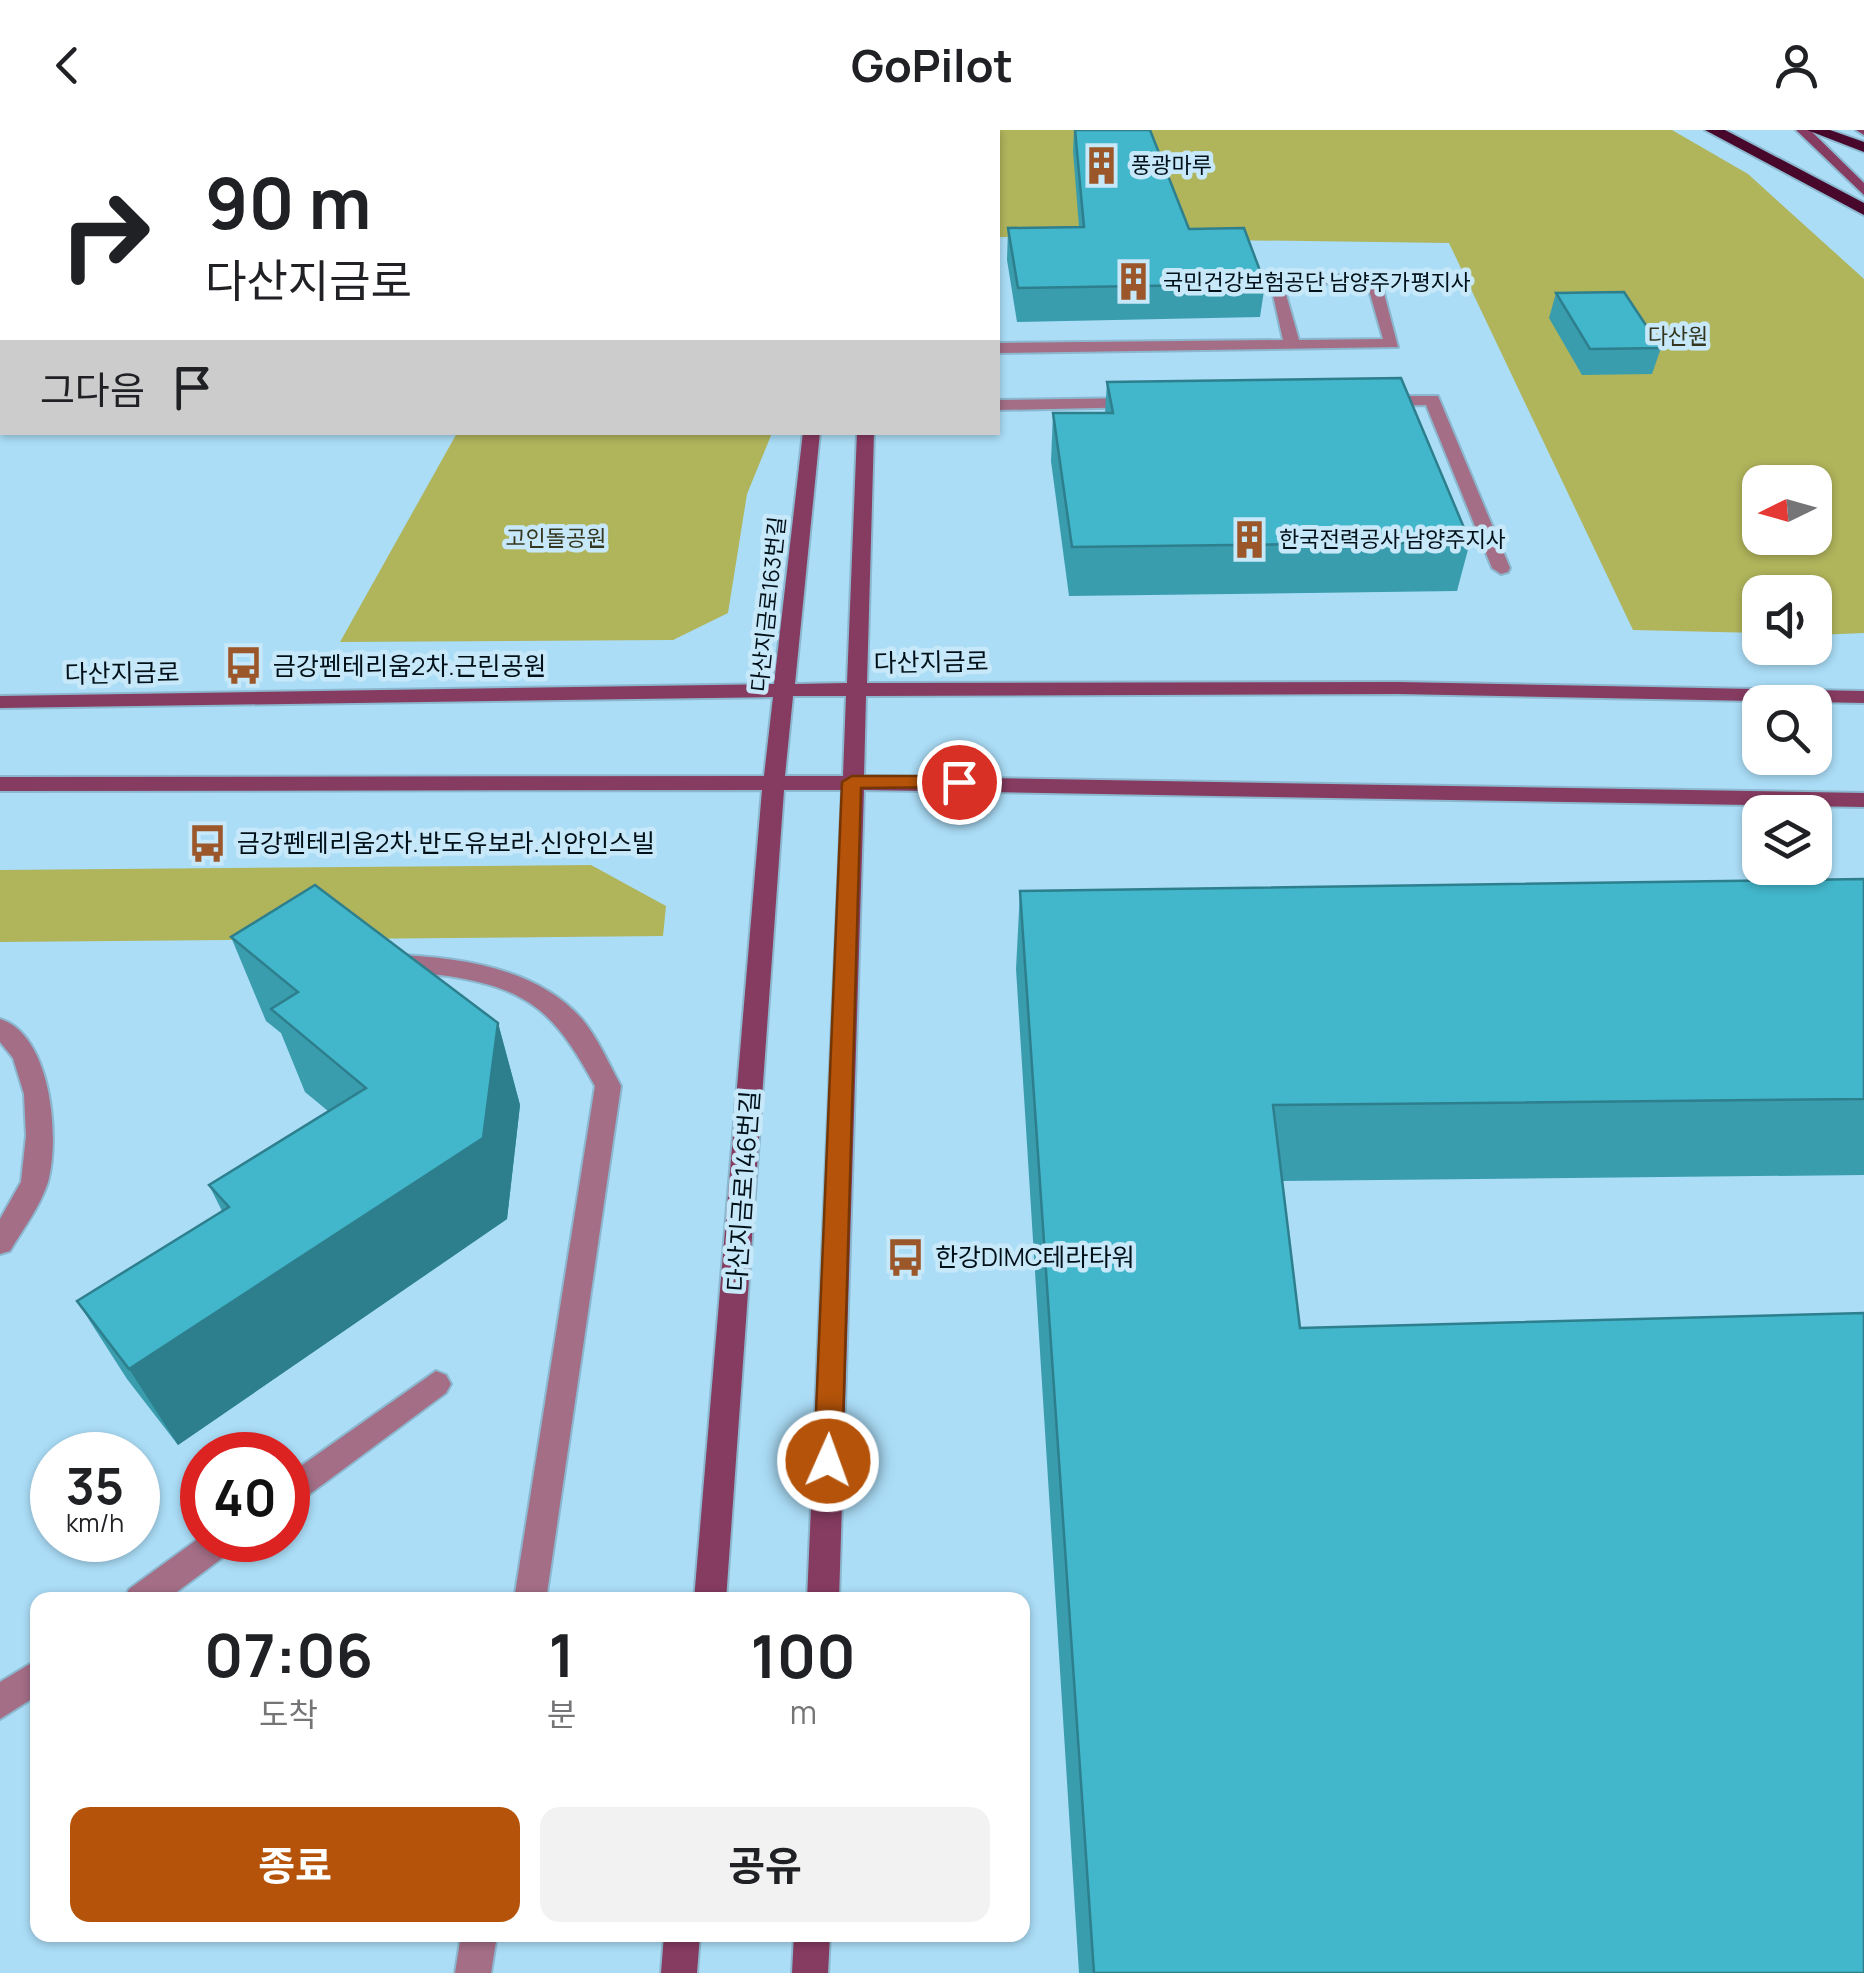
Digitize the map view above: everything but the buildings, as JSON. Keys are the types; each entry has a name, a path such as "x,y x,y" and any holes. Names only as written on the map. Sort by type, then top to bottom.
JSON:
{"highway":[{"path":"1712,130 1864,210"},
{"path":"1814,130 1864,147"}],"street":[{"path":"1803,130 1864,191"},
{"name":"다산지금로163번길","path":"774,782 812,435"},
{"path":"823,1592 866,435"},
{"name":"다산지금로","path":"0,702 1601,688 1864,697"},
{"name":"다산지금로146번길","path":"711,1592 774,782"},
{"path":"0,784 852,782 1602,792 1864,800"},
{"path":"679,1973 681,1942"},
{"path":"810,1973 812,1942"}],"lane":[{"path":"1000,348 1392,344 1373,278 1274,280 1292,344"},
{"path":"1353,401 1432,400 1502,568"},
{"path":"1000,405 1156,403"},
{"path":"395,963 436,964 514,983 570,1021 608,1086 531,1592"},
{"path":"0,1028 10,1034 39,1091 36,1177 0,1244"},
{"path":"310,1476 436,1384"},
{"path":"151,1592 192,1562"},
{"path":"0,1702 30,1680"},
{"path":"474,1973 478,1942"}],"green space":[{"name":"다산원","path":"1000,130 1672,130 1748,174 1864,279 1864,633 1832,634 1832,575 1742,575 1742,633 1633,630 1449,243 1000,237"},
{"name":"고인돌공원","path":"456,435 771,435 747,494 728,613 673,640 340,642"},
{"path":"591,865 666,906 663,936 0,942 0,870"}],"place":[{"name":"풍광마루","path":"1101,165"},
{"name":"국민건강보험공단 남양주가평지사","path":"1133,282"},
{"name":"한국전력공사 남양주지사","path":"1249,539"},
{"name":"금강펜테리움2차.근린공원","path":"243,666"},
{"name":"금강펜테리움2차.반도유보라.신안인스빌","path":"207,843"},
{"name":"한강DIMC테라타워","path":"905,1257"}],"route":[{"path":"828,1461 852,782 959,782"}]}
